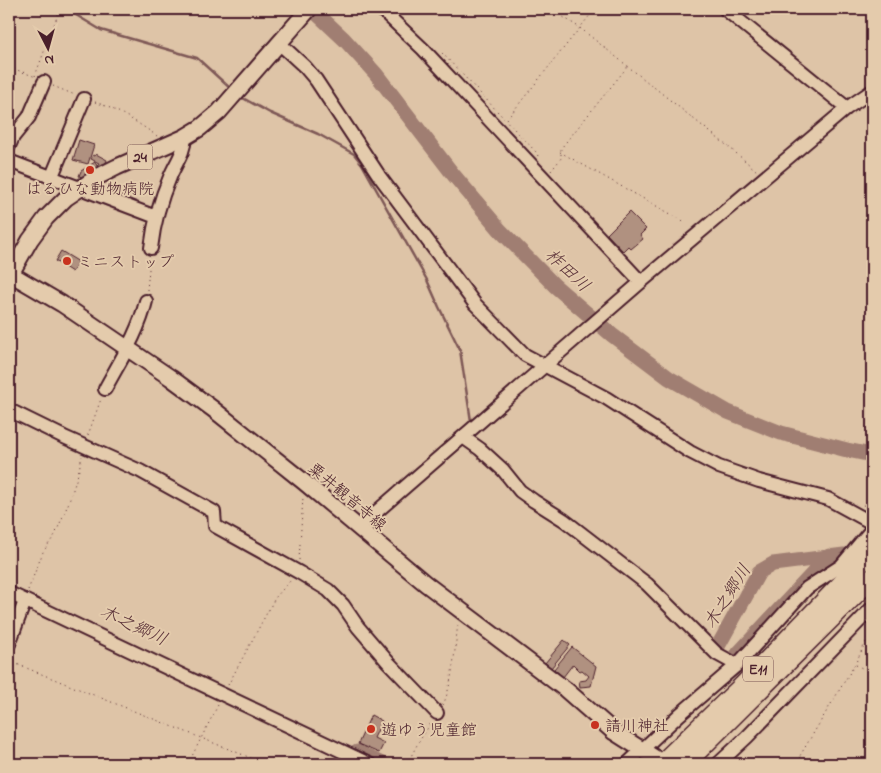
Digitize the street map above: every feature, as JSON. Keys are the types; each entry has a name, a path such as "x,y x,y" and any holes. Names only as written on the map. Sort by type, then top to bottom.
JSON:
{"highway":[{"name":"E11","path":"658,761 742,686 872,552"},
{"name":"E11","path":"685,764 872,578"}],"main road":[{"name":"24","path":"9,275 46,218 66,198 97,177 185,137 200,128 219,112 309,9"},
{"name":"粟井観音寺線","path":"9,275 62,304 128,348 206,404 304,482 392,556 564,690 614,732 658,761"}],"street":[{"path":"381,9 423,49 641,282"},
{"path":"725,9 847,108"},
{"path":"279,43 316,80 380,177 475,304 525,355 606,398 690,452 719,467 759,481 828,499 872,523"},
{"path":"9,146 13,137 28,117 39,79"},
{"path":"359,527 641,282 847,108 872,91"},
{"path":"52,176 84,99"},
{"path":"151,248 156,217 170,176 184,148 185,137"},
{"path":"9,161 156,217"},
{"path":"105,389 128,348 146,301"},
{"path":"9,410 140,471 214,512 215,526 328,590 343,605 358,627 388,662 437,712"},
{"path":"463,437 480,449 520,490 564,520 647,584 716,654 737,665"},
{"path":"627,764 679,715 737,665 807,588 841,566 872,529"},
{"path":"9,593 369,764"},
{"path":"9,644 25,601"},
{"path":"718,764 747,737 872,608"}],"path":[{"path":"39,79 60,9"},
{"path":"551,9 580,28 765,178"},
{"path":"506,120 595,9"},
{"path":"546,180 548,174 562,157 560,152 562,146 628,66"},
{"path":"560,152 689,226"},
{"path":"146,301 151,248"},
{"path":"25,601 44,552 55,534 69,502 78,474 84,445 105,389"},
{"path":"188,764 275,598 300,573 304,482"},
{"path":"407,764 418,742 447,696 460,610"},
{"path":"795,764 855,664 872,630"},
{"path":"9,661 266,764"},
{"path":"855,664 872,673"},
{"path":"800,757 812,764"}],"building":[{"path":"79,140 94,145 88,164 73,160"},
{"name":"はるひな動物病院","path":"96,154 107,160 105,165 102,164 100,168 97,166 99,163 91,159"},
{"name":"はるひな動物病院","path":"95,162 99,170 85,178 79,176 81,171"},
{"path":"629,212 646,229 640,235 643,239 631,249 628,246 623,251 607,234"},
{"name":"ミニストップ","path":"61,251 79,262 72,272 55,261"},
{"path":"564,640 570,645 551,668 545,663"},
{"path":"572,647 596,666 591,686 580,687 579,681 586,680 589,676 573,664 563,677 554,669"},
{"name":"遊ゆう児童館","path":"371,715 382,721 374,738 384,743 379,753 358,744"}],"waterway":[{"path":"66,9 101,30 197,58 231,89"},
{"name":"柞田川","path":"312,9 344,39 376,74 452,173 500,230 555,286 612,335 669,378 728,412 781,433 872,455"},
{"path":"241,97 270,113 318,134 354,154 362,164 427,280 460,350 471,421"},
{"path":"570,517 582,526"},
{"name":"木之郷川","path":"717,648 759,572 773,564 844,555"},
{"name":"木之郷川","path":"732,660 829,556"},
{"name":"木之郷川","path":"357,752 382,764"}],"place":[{"name":"はるひな動物病院","path":"90,170"},
{"name":"ミニストップ","path":"67,261"},
{"name":"請川神社","path":"595,725"},
{"name":"遊ゆう児童館","path":"371,729"}]}
